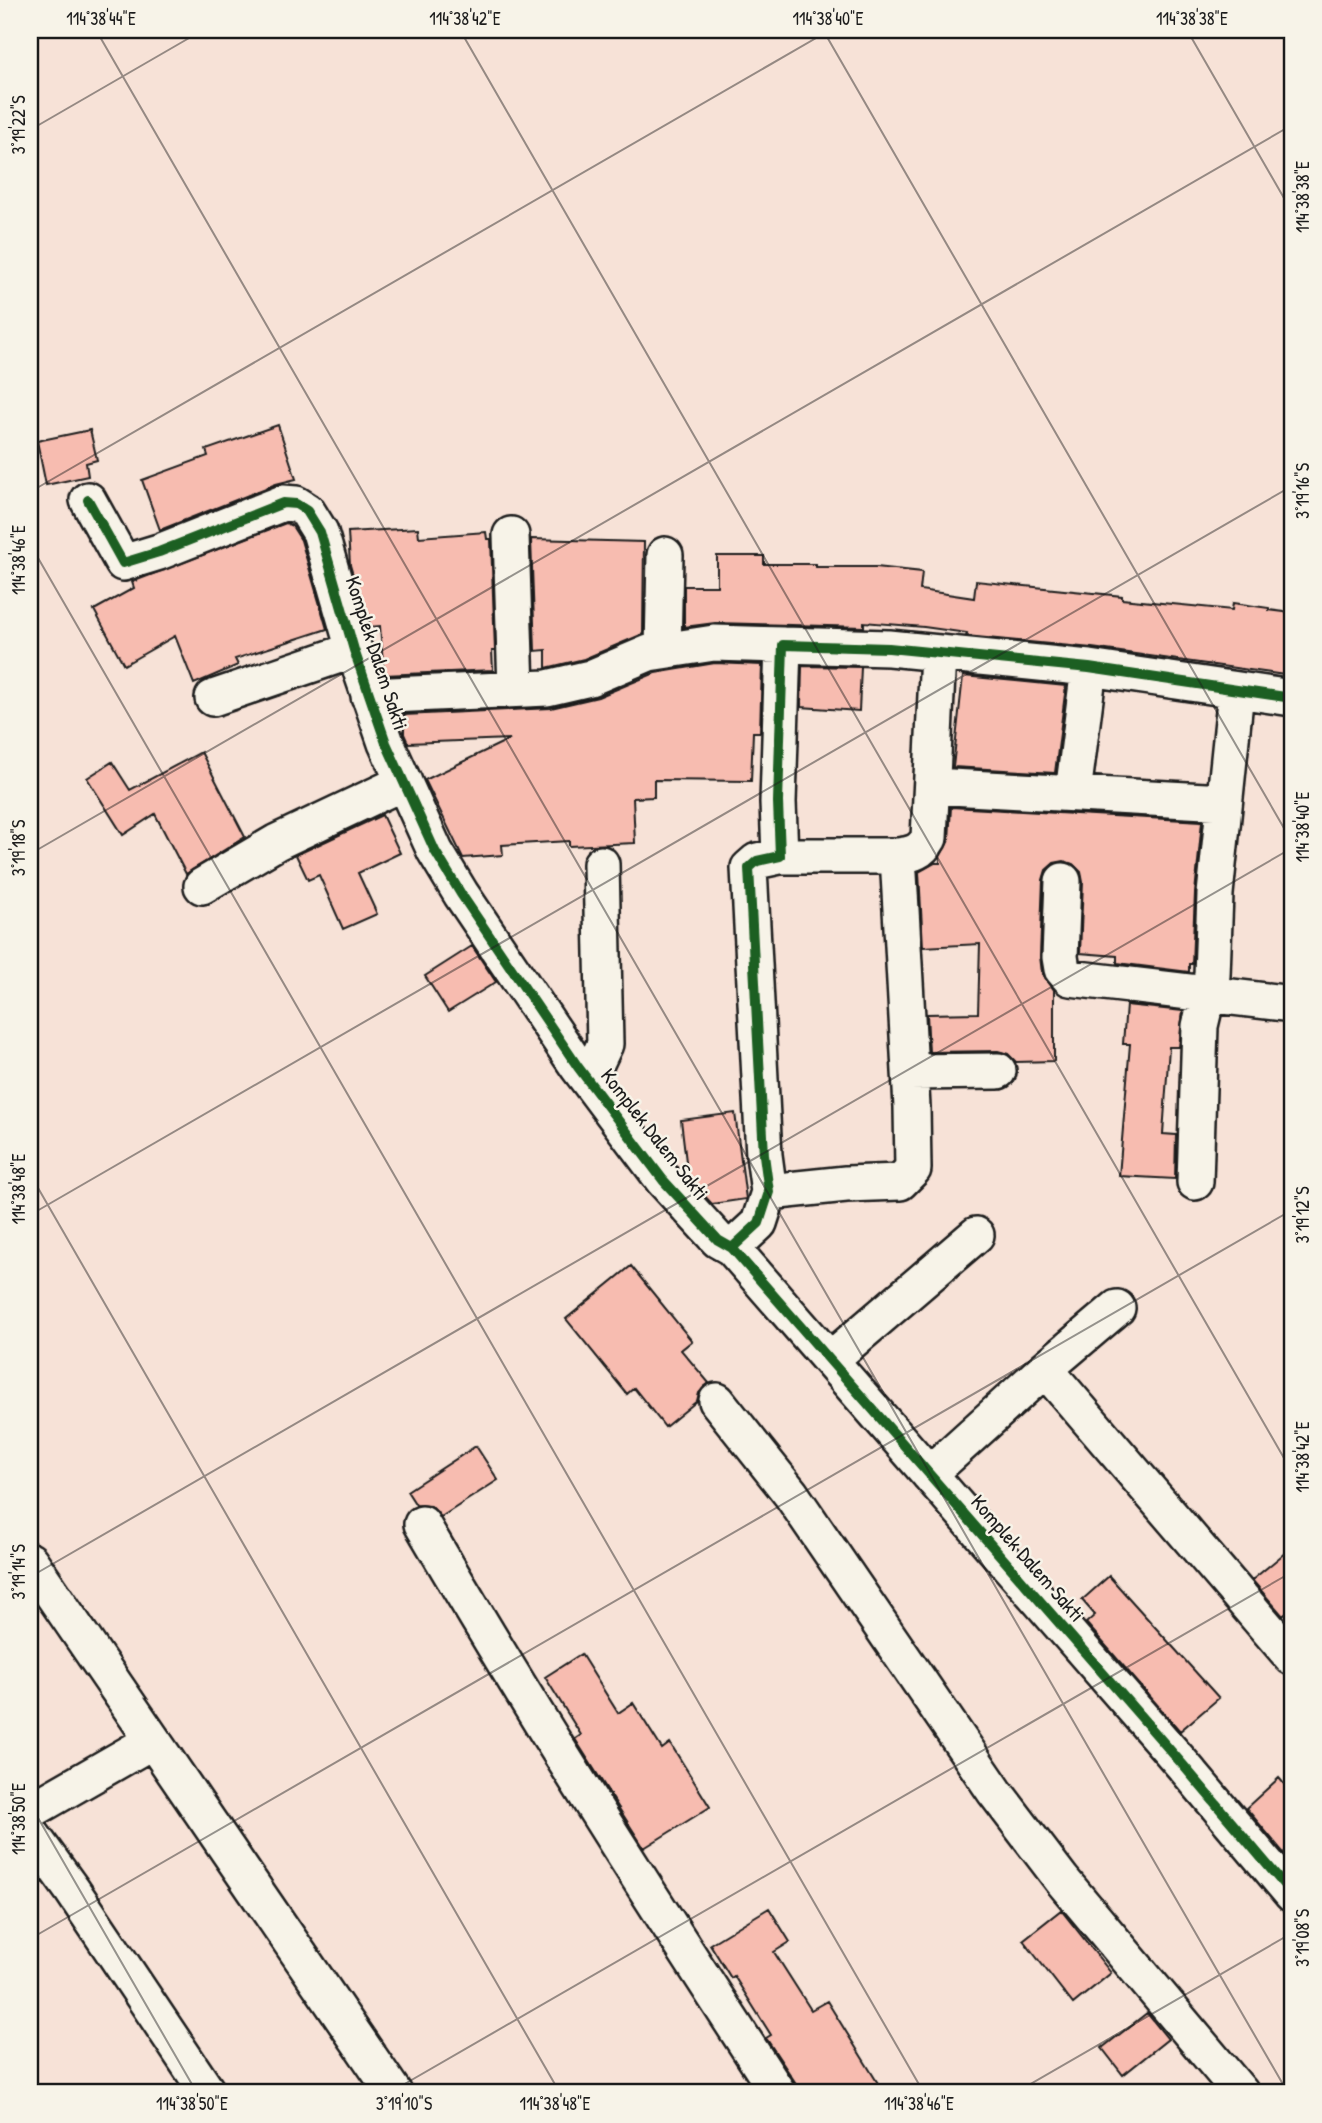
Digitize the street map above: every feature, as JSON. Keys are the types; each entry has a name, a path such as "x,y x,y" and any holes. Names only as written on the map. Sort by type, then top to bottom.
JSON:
{"street":[{"name":"Komplek Dalem Sakti","path":"88,500 123,563 159,552 283,503 296,504 307,511 320,532 354,650 386,743 435,851 461,894 588,1080 663,1180 718,1240 732,1248 831,1359 1292,1894"},
{"path":"511,535 516,689"},
{"path":"663,650 664,555"},
{"path":"369,696 547,688 590,678 649,653 713,643 889,648 1089,668 1292,698"},
{"path":"780,856 778,802 783,645"},
{"path":"213,698 354,650"},
{"path":"732,1248 759,1223 769,1192 764,1155 749,869 757,861 780,856 898,856 915,853 924,847 929,838 938,654"},
{"path":"1073,793 1089,668"},
{"path":"1195,1182 1200,1026 1212,975 1215,894 1236,691"},
{"path":"202,886 277,842 404,782"},
{"path":"932,786 1224,802"},
{"path":"769,1192 846,1184 900,1182 913,1169 898,856"},
{"path":"588,1080 605,1044 601,864"},
{"path":"1063,881 1060,957 1062,970 1070,978 1292,1004"},
{"path":"910,1072 998,1071"},
{"path":"831,1359 976,1235"},
{"path":"929,1474 1117,1308"},
{"path":"1045,1369 1292,1657"},
{"path":"717,1401 791,1494 995,1792 1045,1858 1241,2093"},
{"path":"422,1524 502,1662 626,1860 779,2093"},
{"path":"30,1562 394,2093"},
{"path":"30,1811 152,1741"},
{"path":"30,1832 208,2093"}],"building":[{"path":"278,425 296,479 276,484 160,530 142,480 208,456 206,450"},
{"path":"90,430 97,460 86,463 88,476 46,485 37,441"},
{"path":"286,523 292,526 301,540 327,629 235,659 238,665 194,684 175,636 124,665 94,610 134,588 132,582"},
{"path":"418,528 419,537 486,532 487,539 491,539 495,651 492,651 493,670 384,675 380,626 369,627 369,615 365,616 350,565 348,532"},
{"path":"531,539 644,542 643,634 584,659 546,668 546,650 535,651"},
{"path":"717,556 764,556 764,564 876,567 922,572 920,590 974,598 976,581 1232,610 1233,603 1269,608 1292,613 1292,676 1092,648 966,636 967,633 924,627 864,622 864,627 715,623 684,627 684,586 717,586"},
{"path":"715,663 762,665 760,732 753,732 751,781 654,780 654,797 633,798 635,843 569,846 569,841 502,845 503,855 463,858 425,780 510,739 408,743 404,734 404,715 551,708 598,697 655,673"},
{"path":"802,666 861,667 859,711 801,707"},
{"path":"963,676 1066,686 1055,773 953,767"},
{"path":"201,752 245,837 186,874 155,814 123,835 87,778 112,762 130,790"},
{"path":"951,807 1202,821 1192,964 1189,964 1189,972 1117,963 1117,956 1080,953 1083,882 1081,872 1073,864 1064,861 1054,863 1046,870 1043,880 1040,956 1042,973 1054,990 1054,1061 1016,1062 1008,1054 998,1051 929,1052 927,1014 978,1013 980,944 923,947 919,872 940,863 940,857 949,840"},
{"path":"382,815 400,853 358,873 377,914 343,929 319,875 308,880 296,855"},
{"path":"472,946 496,982 448,1012 425,976"},
{"path":"1126,1005 1183,1011 1179,1047 1169,1047 1163,1134 1176,1135 1175,1179 1119,1176 1130,1044 1123,1044"},
{"path":"735,1113 746,1199 712,1204 688,1178 681,1120"},
{"path":"631,1266 692,1341 681,1350 709,1383 699,1393 697,1401 665,1427 634,1388 627,1394 566,1319"},
{"path":"476,1446 498,1480 441,1517 431,1506 416,1505 407,1491"},
{"path":"1292,1547 1292,1608 1283,1616 1252,1580"},
{"path":"1109,1576 1219,1698 1180,1731 1086,1623 1095,1615 1082,1600"},
{"path":"581,1654 618,1713 633,1703 662,1749 670,1743 710,1807 644,1848 575,1739 581,1735 545,1677"},
{"path":"1279,1778 1292,1793 1292,1863 1246,1808"},
{"path":"769,1908 790,1942 774,1952 811,2010 827,2001 884,2093 798,2093 795,2082 766,2038 771,2035 734,1976 731,1978 710,1944"},
{"path":"1061,1910 1111,1973 1073,2004 1023,1940"},
{"path":"1147,2013 1168,2039 1123,2075 1102,2048"}],"cycle path":[{"path":"88,500 123,563 159,552 283,503 296,504 307,511 320,532 354,650 386,743 435,851 578,1067 663,1180 718,1240 732,1248 1183,1765 1292,1894"},
{"path":"732,1248 759,1223 769,1192 764,1155 749,868 757,861 780,856 778,802 783,645 889,648 1089,668 1292,698"}]}
